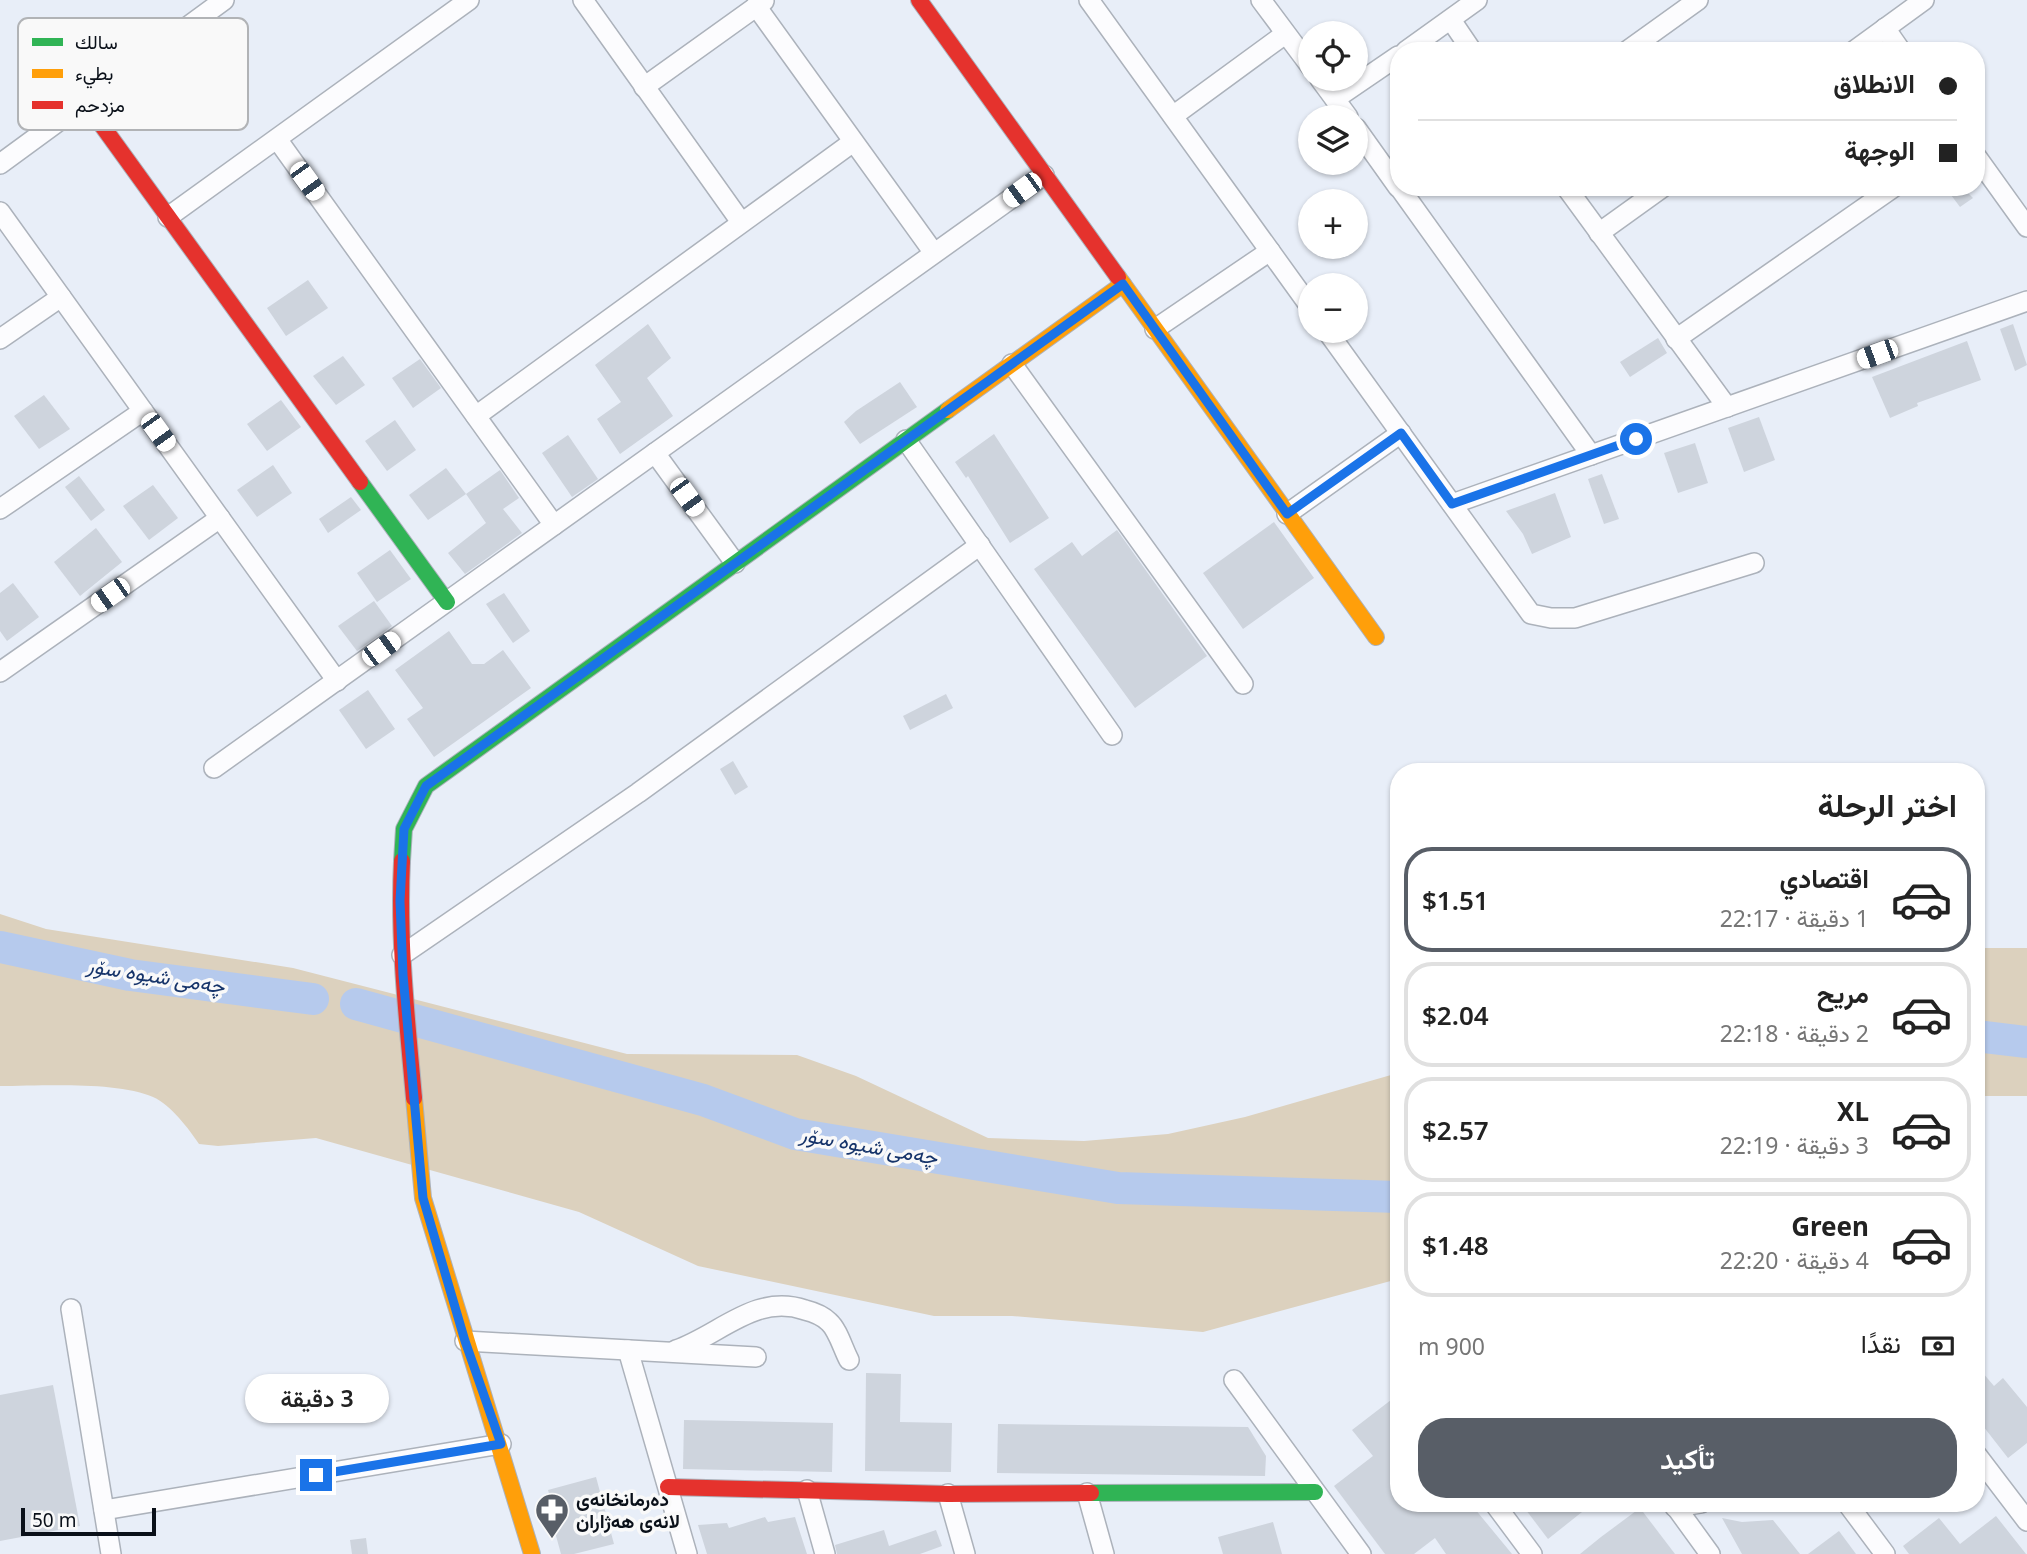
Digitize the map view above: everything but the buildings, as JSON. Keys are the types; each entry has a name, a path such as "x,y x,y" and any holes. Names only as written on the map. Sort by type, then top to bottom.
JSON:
{"street":[{"path":"199,18 223,0"},
{"path":"168,217 469,0"},
{"path":"583,0 741,222"},
{"path":"919,0 1376,637"},
{"path":"1089,0 1298,290"},
{"path":"1261,0 1298,50"},
{"path":"1419,42 1477,0"},
{"path":"1640,42 1698,0"},
{"path":"1866,42 1924,0"},
{"path":"644,87 760,3 853,142 934,253"},
{"path":"1451,20 1466,42"},
{"path":"1885,28 1895,42"},
{"path":"1173,116 1285,34"},
{"path":"1335,99 1390,61"},
{"path":"1329,91 1339,105"},
{"path":"0,164 47,130"},
{"path":"105,130 447,602"},
{"path":"277,139 554,525"},
{"path":"476,416 853,142"},
{"path":"1368,145 1390,176"},
{"path":"1985,169 2027,227"},
{"path":"214,768 1044,175"},
{"path":"1404,196 1591,455"},
{"path":"1572,196 1727,407"},
{"path":"1599,233 1650,196"},
{"path":"1676,339 1881,196"},
{"path":"0,212 337,681"},
{"path":"1155,329 1270,251"},
{"path":"533,1554 423,1198 403,975 400,901 404,829 426,786 1123,284"},
{"path":"0,339 61,297"},
{"path":"1452,504 2027,301"},
{"path":"1336,343 1531,614 1551,618 1575,618 1754,563"},
{"path":"1012,364 1243,684"},
{"path":"0,509 143,411"},
{"path":"1287,514 1401,433"},
{"path":"906,440 1112,735"},
{"path":"655,453 735,563"},
{"path":"0,672 220,518"},
{"path":"402,954 638,793 980,545"},
{"path":"672,1352 696,1344 729,1321 757,1308 794,1306 830,1322 849,1360"},
{"path":"71,1309 111,1554"},
{"path":"465,1341 756,1357"},
{"path":"628,1350 687,1554"},
{"path":"1234,1381 1361,1554"},
{"path":"104,1510 501,1444"},
{"path":"1985,1470 2027,1521"},
{"path":"668,1487 948,1494 1315,1492"},
{"path":"807,1490 825,1554"},
{"path":"1087,1493 1104,1554"},
{"path":"948,1494 965,1554"},
{"path":"1501,1512 1532,1554"},
{"path":"1679,1512 1710,1554"},
{"path":"1854,1512 1885,1554"}],"shaded area":[{"path":"0,914 46,929 293,968 627,1054 797,1055 856,1076 988,1138 1084,1141 1168,1134 1245,1117 1390,1075 1390,1281 1203,1332 1012,1316 934,1316 698,1266 579,1212 316,1138 218,1146 199,1144 185,1124 166,1105 138,1092 99,1086 0,1086"},
{"path":"1985,948 2027,948 2027,1096 1985,1096"}],"waterway":[{"name":"چەمی شیوە سۆر","path":"0,947 130,975 313,999"},
{"name":"چەمی شیوە سۆر","path":"356,1004 703,1100 795,1134 1118,1188 1390,1197"},
{"name":"چەمی شیوە سۆر","path":"1985,1037 2027,1042"}],"traffic: fast":[{"path":"402,861 404,829 426,786 948,410"},
{"path":"360,482 447,602"},
{"path":"1091,1493 1315,1492"}],"traffic: slow":[{"path":"1118,277 1376,637"},
{"path":"948,410 1123,284"},
{"path":"414,1098 423,1198 532,1554"}],"traffic: jam":[{"path":"919,0 1118,277"},
{"path":"105,130 360,482"},
{"path":"402,861 402,950 414,1098"},
{"path":"668,1487 948,1494 1091,1493"}],"place":[{"name":"دەرمانخانەی لانەی هەژاران","path":"552,1540"}],"route":[{"path":"316,1475 501,1444 465,1341 423,1198 403,975 400,901 404,829 426,786 1123,284 1287,514 1401,433 1452,504 1636,439"}]}
